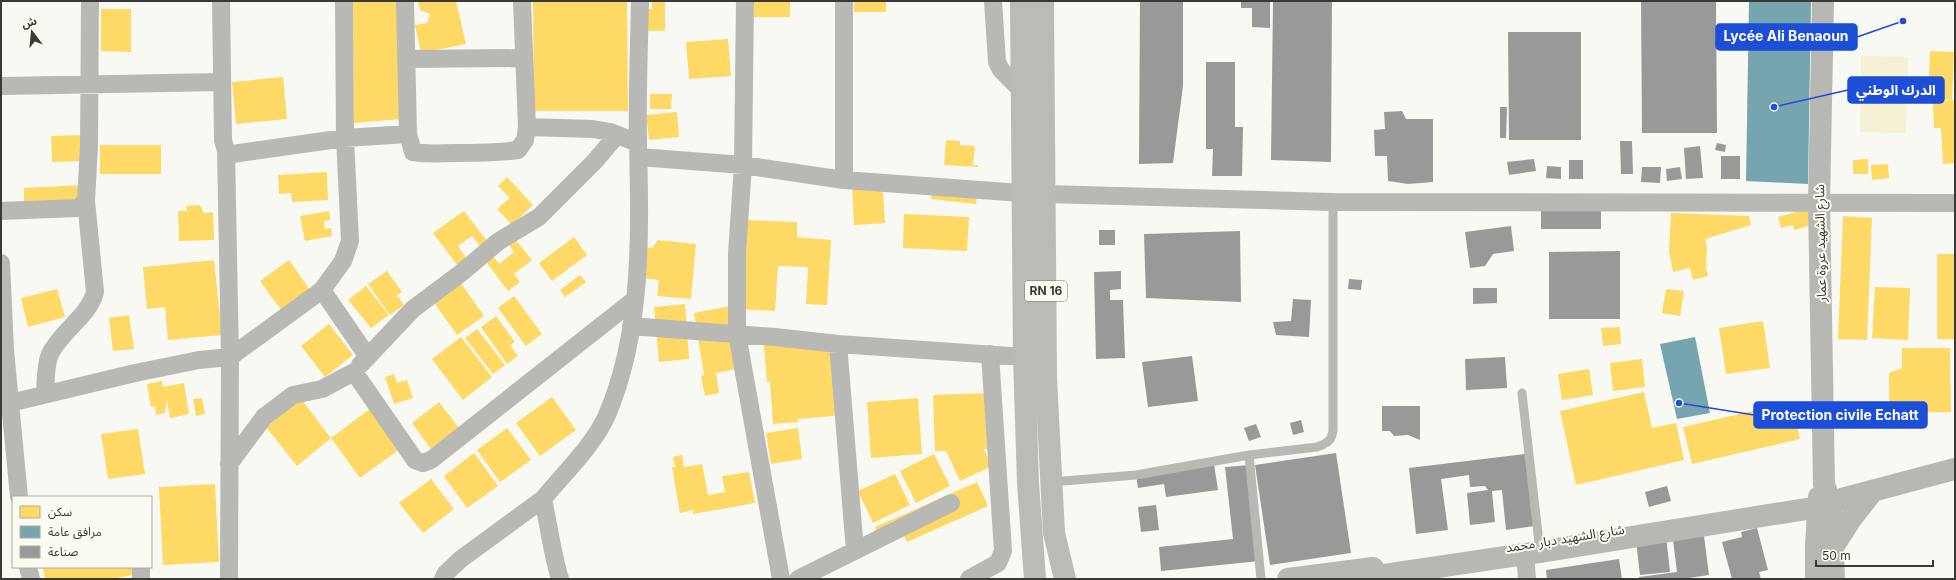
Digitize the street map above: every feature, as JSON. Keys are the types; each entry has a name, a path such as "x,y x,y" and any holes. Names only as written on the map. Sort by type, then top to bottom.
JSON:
{"main road":[{"name":"RN 16","path":"1021,1 1021,193 1024,356 1028,483 1034,579"},
{"name":"RN 16","path":"1043,1 1046,194 1046,379 1054,533 1065,579"}],"street":[{"path":"45,394 50,355 67,329 92,303 95,292 86,201 90,85 90,1"},
{"path":"221,1 223,140 226,151 230,357 228,464 229,579"},
{"path":"10,403 199,360 230,357 322,290 343,261 350,241 345,138 344,1"},
{"path":"405,1 408,134 413,152 430,155 455,153 495,153 518,150 525,140 527,127 522,1"},
{"path":"442,579 446,573 461,559 543,499 584,450 606,416 619,384 631,326 637,265 640,1"},
{"path":"745,1 743,165 737,253 737,334 781,579"},
{"path":"844,1 844,180"},
{"path":"993,1 997,62 1001,70 1022,91"},
{"name":"شارع الشهيد عروة عمار","path":"1816,579 1825,546 1827,499 1819,203 1823,1"},
{"path":"406,59 524,58"},
{"path":"1,86 222,82"},
{"path":"527,127 593,130 617,135 638,150 844,180 1021,193"},
{"path":"226,151 232,154 345,138 408,134"},
{"path":"228,464 264,417 293,395 322,389 354,372 413,309 461,273 499,241 539,216 595,161 617,135"},
{"path":"1046,194 1333,202 1955,203"},
{"path":"1,211 78,208 86,201"},
{"path":"1,263 2,323 18,496"},
{"path":"322,290 368,357"},
{"path":"354,372 415,460 423,463 431,460 634,300"},
{"path":"631,326 737,334 838,344 1024,356"},
{"path":"838,344 855,551"},
{"path":"969,579 998,563 1003,551 990,354"},
{"name":"شارع الشهيد دبار محمد","path":"1357,579 1872,492 1955,468"},
{"path":"1780,514 1797,524 1811,537 1825,546 1872,492"},
{"path":"543,499 549,524 554,559 560,579"},
{"name":"شارع الشهيد دبار محمد","path":"1288,579 1532,549 1780,514 1827,499"},
{"path":"798,579 951,503"},
{"name":"شارع الشهيد عروة عمار","path":"1825,546 1834,579"},
{"path":"1527,579 1532,549"},
{"path":"28,568 31,579"},
{"path":"141,568 141,579"}],"lane":[{"path":"1051,482 1136,475 1249,455 1317,446 1327,443 1332,438 1333,202"},
{"path":"1522,392 1532,549"},
{"path":"1249,455 1261,579"}],"shaded area":[{"path":"1861,56 1908,57 1906,133 1860,132"}],"building: سكن":[{"path":"353,1 399,1 401,119 354,123"},
{"path":"418,1 456,1 466,44 421,53 415,25 427,23 430,14 420,10"},
{"path":"533,1 627,1 628,111 534,111"},
{"path":"652,1 665,1 665,31 648,31 648,9 652,9"},
{"path":"754,1 790,1 790,17 754,17"},
{"path":"854,1 886,1 886,12 854,12"},
{"path":"101,9 131,9 131,52 101,51"},
{"path":"728,39 731,76 689,79 686,42"},
{"path":"1930,51 1954,52 1952,100 1928,99"},
{"path":"283,77 287,119 236,124 232,82"},
{"path":"650,94 672,94 671,109 650,109"},
{"path":"1955,100 1955,163 1943,164 1941,128 1934,128 1933,102"},
{"path":"677,112 679,137 649,140 646,115"},
{"path":"82,135 84,161 52,162 51,136"},
{"path":"946,140 960,141 960,145 975,146 973,165 978,165 978,167 944,165"},
{"path":"100,145 161,145 161,174 100,174"},
{"path":"1868,159 1868,174 1853,174 1853,160"},
{"path":"1888,164 1889,178 1872,180 1871,165"},
{"path":"327,172 328,200 292,202 291,193 279,194 278,175"},
{"path":"507,177 533,205 512,225 497,209 510,198 498,186"},
{"path":"882,179 885,223 854,225 852,183"},
{"path":"933,182 978,185 976,204 931,199"},
{"path":"82,185 82,201 24,208 24,188"},
{"path":"200,205 204,213 213,212 214,240 179,241 178,211 187,211 186,206"},
{"path":"1807,209 1812,225 1794,230 1793,225 1781,228 1778,217"},
{"path":"329,211 330,220 324,221 325,229 331,228 332,236 305,241 300,216"},
{"path":"464,211 487,241 480,246 472,236 458,246 466,258 457,265 433,233"},
{"path":"1671,213 1749,216 1751,225 1705,239 1707,247 1706,267 1708,276 1693,280 1690,268 1673,272 1669,252"},
{"path":"904,214 969,217 967,251 903,248"},
{"path":"1843,216 1872,218 1867,340 1838,339"},
{"path":"744,220 797,222 797,237 831,240 827,305 806,304 808,267 778,266 775,311 739,309"},
{"path":"574,237 587,255 552,281 539,263"},
{"path":"515,239 532,260 514,274 520,282 508,291 484,259 491,253 499,264 514,252 508,244"},
{"path":"658,240 696,244 691,299 657,296 659,280 642,278 645,247 652,248"},
{"path":"1937,254 1955,254 1955,339 1937,339"},
{"path":"214,260 222,335 168,340 165,307 147,309 143,267"},
{"path":"289,260 310,290 282,311 260,281"},
{"path":"387,271 402,292 397,295 404,305 390,315 368,284"},
{"path":"580,275 586,282 565,297 560,290"},
{"path":"460,282 484,316 457,335 433,301"},
{"path":"366,286 389,315 371,328 348,300"},
{"path":"1875,287 1910,288 1908,340 1872,338"},
{"path":"57,289 65,317 28,327 21,298"},
{"path":"1666,289 1684,291 1680,316 1662,313"},
{"path":"514,296 542,334 526,346 498,308"},
{"path":"685,304 689,359 659,362 654,307"},
{"path":"736,305 747,367 716,373 719,393 705,396 701,376 704,375 694,313"},
{"path":"129,315 134,349 113,351 109,318"},
{"path":"496,316 515,342 510,345 518,356 507,364 481,327"},
{"path":"1763,321 1770,368 1726,374 1719,328"},
{"path":"329,324 353,355 325,377 301,346"},
{"path":"1620,327 1621,344 1603,346 1601,328"},
{"path":"477,329 505,365 493,374 465,338"},
{"path":"763,335 835,340 843,415 798,419 798,422 773,424 770,382 767,382"},
{"path":"461,337 492,377 463,400 432,359"},
{"path":"1902,348 1950,348 1951,412 1889,413 1889,373 1902,368"},
{"path":"1642,359 1645,387 1613,391 1610,363"},
{"path":"1589,369 1593,395 1562,400 1558,374"},
{"path":"394,374 397,383 407,380 413,398 394,404 385,377"},
{"path":"162,381 163,387 184,383 189,414 170,418 167,400 165,413 156,415 155,406 151,407 147,384"},
{"path":"1644,392 1652,428 1676,423 1684,460 1576,485 1560,411"},
{"path":"987,393 989,449 984,449 992,466 960,481 946,451 935,451 933,395"},
{"path":"552,397 576,430 540,456 516,423"},
{"path":"202,398 205,414 196,416 193,399"},
{"path":"918,398 922,454 871,458 867,402"},
{"path":"301,399 331,438 297,466 266,427"},
{"path":"439,402 459,428 431,449 412,423"},
{"path":"1792,402 1800,439 1692,464 1683,427"},
{"path":"371,408 401,448 360,478 331,438"},
{"path":"507,428 531,460 500,482 477,450"},
{"path":"798,428 802,459 771,464 766,433"},
{"path":"138,429 145,474 108,479 101,434"},
{"path":"474,453 498,486 467,508 444,476"},
{"path":"934,454 950,486 916,503 900,471"},
{"path":"682,455 684,467 702,464 708,495 725,492 722,476 749,472 755,503 693,514 693,510 680,513 672,467 675,467 673,457"},
{"path":"895,474 910,505 873,523 858,491"},
{"path":"431,479 454,509 423,533 399,503"},
{"path":"977,482 988,506 907,542 903,534 882,543 875,527"},
{"path":"215,484 219,562 163,565 159,487"},
{"path":"43,568 136,568 137,574 112,579 45,579"}],"building: مرافق عامة":[{"path":"1749,1 1811,1 1808,184 1746,181"},
{"path":"1695,337 1710,413 1677,419 1660,344"}],"building: صناعة":[{"path":"1140,1 1183,1 1183,86 1173,163 1139,164"},
{"path":"1241,1 1270,1 1270,28 1252,27 1252,8 1241,8"},
{"path":"1273,1 1332,1 1331,162 1271,160"},
{"path":"1641,1 1716,1 1717,133 1642,133"},
{"path":"1508,32 1581,32 1581,140 1509,140"},
{"path":"1206,62 1235,62 1235,127 1243,127 1242,176 1212,176 1213,149 1206,149"},
{"path":"1500,107 1507,107 1506,138 1500,138"},
{"path":"1402,111 1406,119 1433,119 1433,182 1408,184 1388,181 1387,156 1375,156 1374,130 1385,129 1384,112"},
{"path":"1620,141 1632,141 1633,174 1621,174"},
{"path":"1717,143 1726,145 1725,152 1715,150"},
{"path":"1700,146 1703,178 1686,179 1684,148"},
{"path":"1721,156 1740,156 1740,179 1721,179"},
{"path":"1534,159 1536,171 1509,175 1507,162"},
{"path":"1569,160 1583,160 1583,179 1569,179"},
{"path":"1547,166 1561,167 1561,179 1546,178"},
{"path":"1642,167 1661,167 1660,183 1641,182"},
{"path":"1680,167 1682,179 1667,181 1666,169"},
{"path":"1541,201 1601,201 1601,229 1541,229"},
{"path":"1511,226 1514,251 1493,254 1485,266 1470,268 1465,232"},
{"path":"1099,230 1115,230 1115,245 1099,245"},
{"path":"1240,231 1241,302 1146,298 1144,234"},
{"path":"1620,251 1620,319 1549,319 1549,252"},
{"path":"1121,271 1121,289 1110,290 1110,300 1123,300 1125,358 1096,359 1094,272"},
{"path":"1349,279 1362,280 1361,290 1348,289"},
{"path":"1473,288 1497,288 1497,303 1473,304"},
{"path":"1293,299 1311,300 1309,337 1276,335 1273,322 1291,321"},
{"path":"1192,356 1198,401 1148,407 1142,362"},
{"path":"1505,357 1507,388 1466,390 1465,359"},
{"path":"1382,406 1420,406 1420,440 1408,435 1394,436 1390,431 1382,431"},
{"path":"1301,420 1304,432 1293,435 1290,423"},
{"path":"1256,424 1261,437 1249,441 1244,428"},
{"path":"1336,453 1351,553 1270,565 1255,465"},
{"path":"1525,454 1534,526 1506,530 1502,490 1492,491 1495,522 1470,525 1467,493 1488,490 1485,486 1470,487 1469,475 1441,479 1448,530 1416,534 1409,468"},
{"path":"1214,464 1218,490 1166,497 1164,484 1138,488 1136,475"},
{"path":"1250,465 1260,561 1161,571 1159,547 1233,539 1225,467"},
{"path":"1667,486 1671,501 1649,507 1645,492"},
{"path":"1156,505 1159,530 1141,532 1138,507"},
{"path":"1757,528 1768,570 1759,572 1761,579 1732,579 1722,542 1742,537 1741,532"},
{"path":"1666,536 1670,572 1640,575 1636,540"},
{"path":"1704,536 1709,575 1682,579 1639,579 1639,577 1677,572 1673,540"},
{"path":"1619,559 1622,579 1547,579 1546,570"}],"place":[{"name":"Lycée Ali Benaoun","path":"1903,21"},
{"name":"الدرك الوطني","path":"1774,107"},
{"name":"Protection civile Echatt","path":"1679,403"}]}
